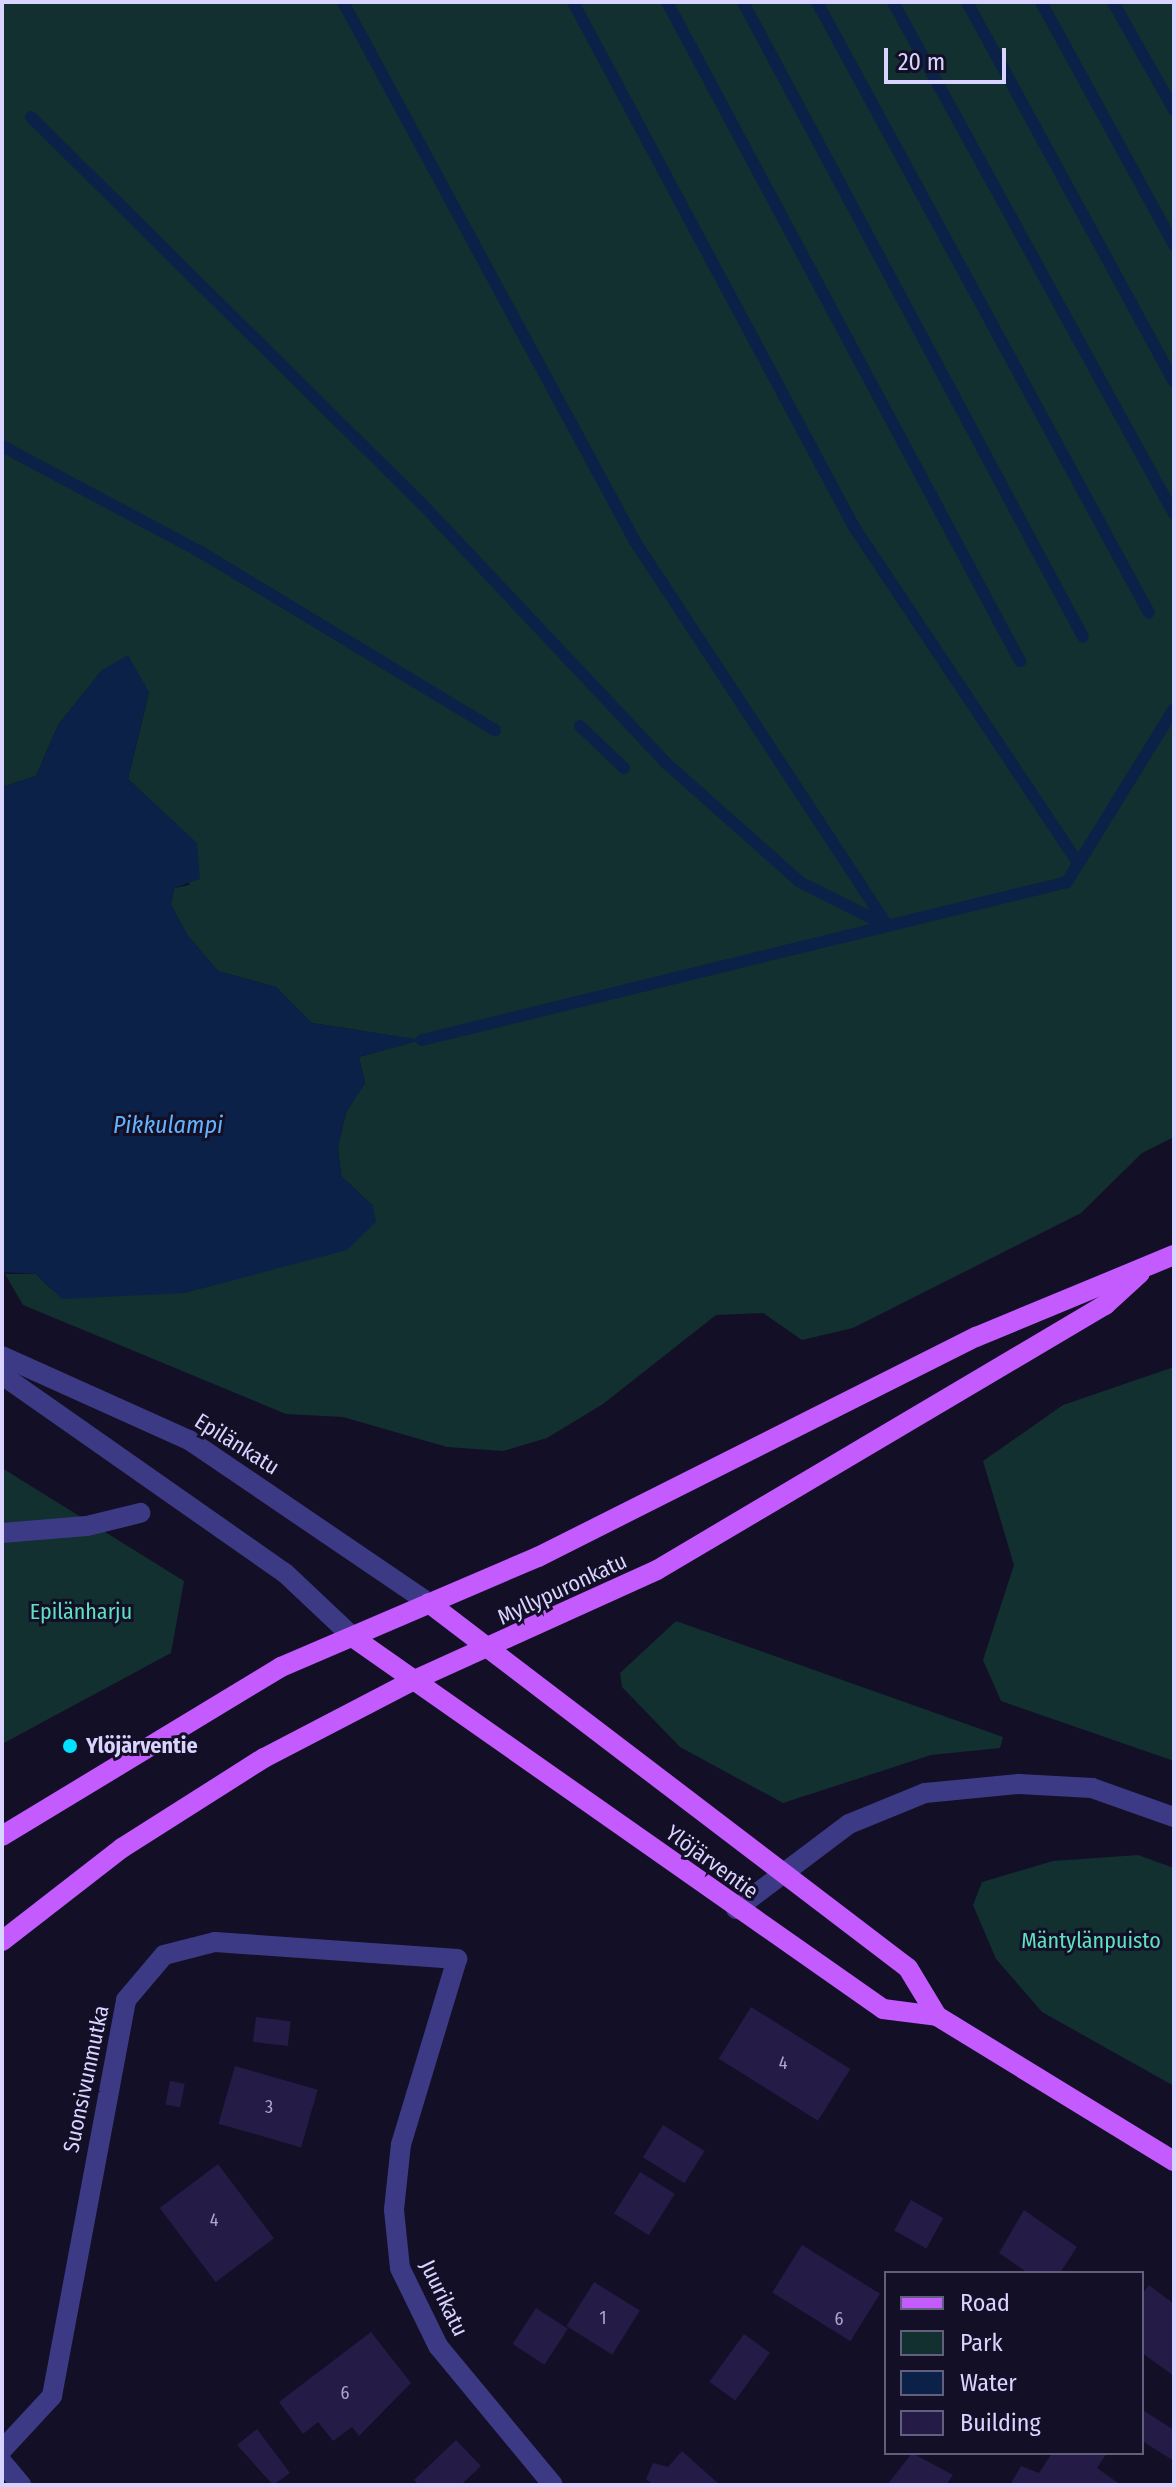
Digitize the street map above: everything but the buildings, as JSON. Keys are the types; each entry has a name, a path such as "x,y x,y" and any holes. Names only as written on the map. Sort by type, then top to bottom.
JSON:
{"main road":[{"name":"Myllypuronkatu","path":"2,1836 281,1667 538,1557 962,1344 1140,1273 1174,1255"},
{"name":"Myllypuronkatu","path":"2,1941 122,1848 231,1778 410,1682 491,1649 657,1570 1006,1366 1105,1305 1140,1273"},
{"name":"Ylöjärventie","path":"429,1603 908,1968 937,2016"},
{"name":"Ylöjärventie","path":"354,1638 410,1682 883,2009 937,2016 1174,2161"}],"street":[{"name":"Epilänkatu","path":"2,1356 189,1440 429,1603"},
{"path":"2,1375 285,1573 354,1638"},
{"path":"2,1533 87,1526 140,1513"},
{"path":"736,1909 849,1824 952,1788 1092,1788 1174,1817"},
{"name":"Suonsivunmutka","path":"2,2450 52,2396 107,2075 126,2000 151,1966 178,1949 215,1942 457,1959"},
{"name":"Juurikatu","path":"457,1959 401,2144 394,2210 400,2268 438,2346 553,2485"},
{"path":"2,2462 21,2485"}],"green space":[{"path":"2,2 1174,2 1174,1137 1142,1153 1081,1213 853,1328 802,1340 763,1313 716,1315 603,1404 547,1438 503,1451 447,1447 343,1417 286,1414 23,1305 5,1274 36,1274 51,1289 373,1206 341,1176 338,1147 346,1112 365,1083 359,1057 420,1040 312,1023 276,987 218,971 188,936 171,905 174,888 189,885 197,844 128,779 149,692 102,670 58,725 36,776 2,787"},
{"path":"1174,1367 1174,1761 1001,1701 983,1660 1014,1565 983,1461 1063,1405"},
{"name":"Epilänharju","path":"2,1468 184,1581 171,1653 2,1744"},
{"path":"676,1621 1003,1737 1000,1748 931,1755 783,1803 680,1747 622,1687 620,1673"},
{"name":"Mäntylänpuisto","path":"1138,1855 1174,1868 1174,2086 1042,2012 996,1959 973,1905 982,1882 1053,1861"}],"water":[{"name":"Pikkulampi","path":"128,655 149,692 128,779 197,843 200,879 174,888 171,905 188,936 218,971 276,987 312,1023 422,1040 359,1057 365,1083 346,1112 338,1147 341,1176 373,1206 376,1222 347,1250 185,1293 62,1299 36,1274 2,1272 2,787 36,776 58,725 102,670"}],"waterway":[{"path":"343,2 636,543 886,923"},
{"path":"573,2 854,527 1077,862"},
{"path":"667,2 1020,661"},
{"path":"743,2 1083,637"},
{"path":"817,2 1149,613"},
{"path":"893,2 1174,514"},
{"path":"967,2 1174,381"},
{"path":"1041,2 1174,245"},
{"path":"1113,2 1174,110"},
{"path":"31,117 423,505 666,763 800,882 888,926"},
{"path":"2,446 199,551 495,730"},
{"path":"422,1040 1067,882 1174,709"},
{"path":"580,726 624,768"}],"place":[{"name":"Ylöjärventie","path":"70,1746"}]}
